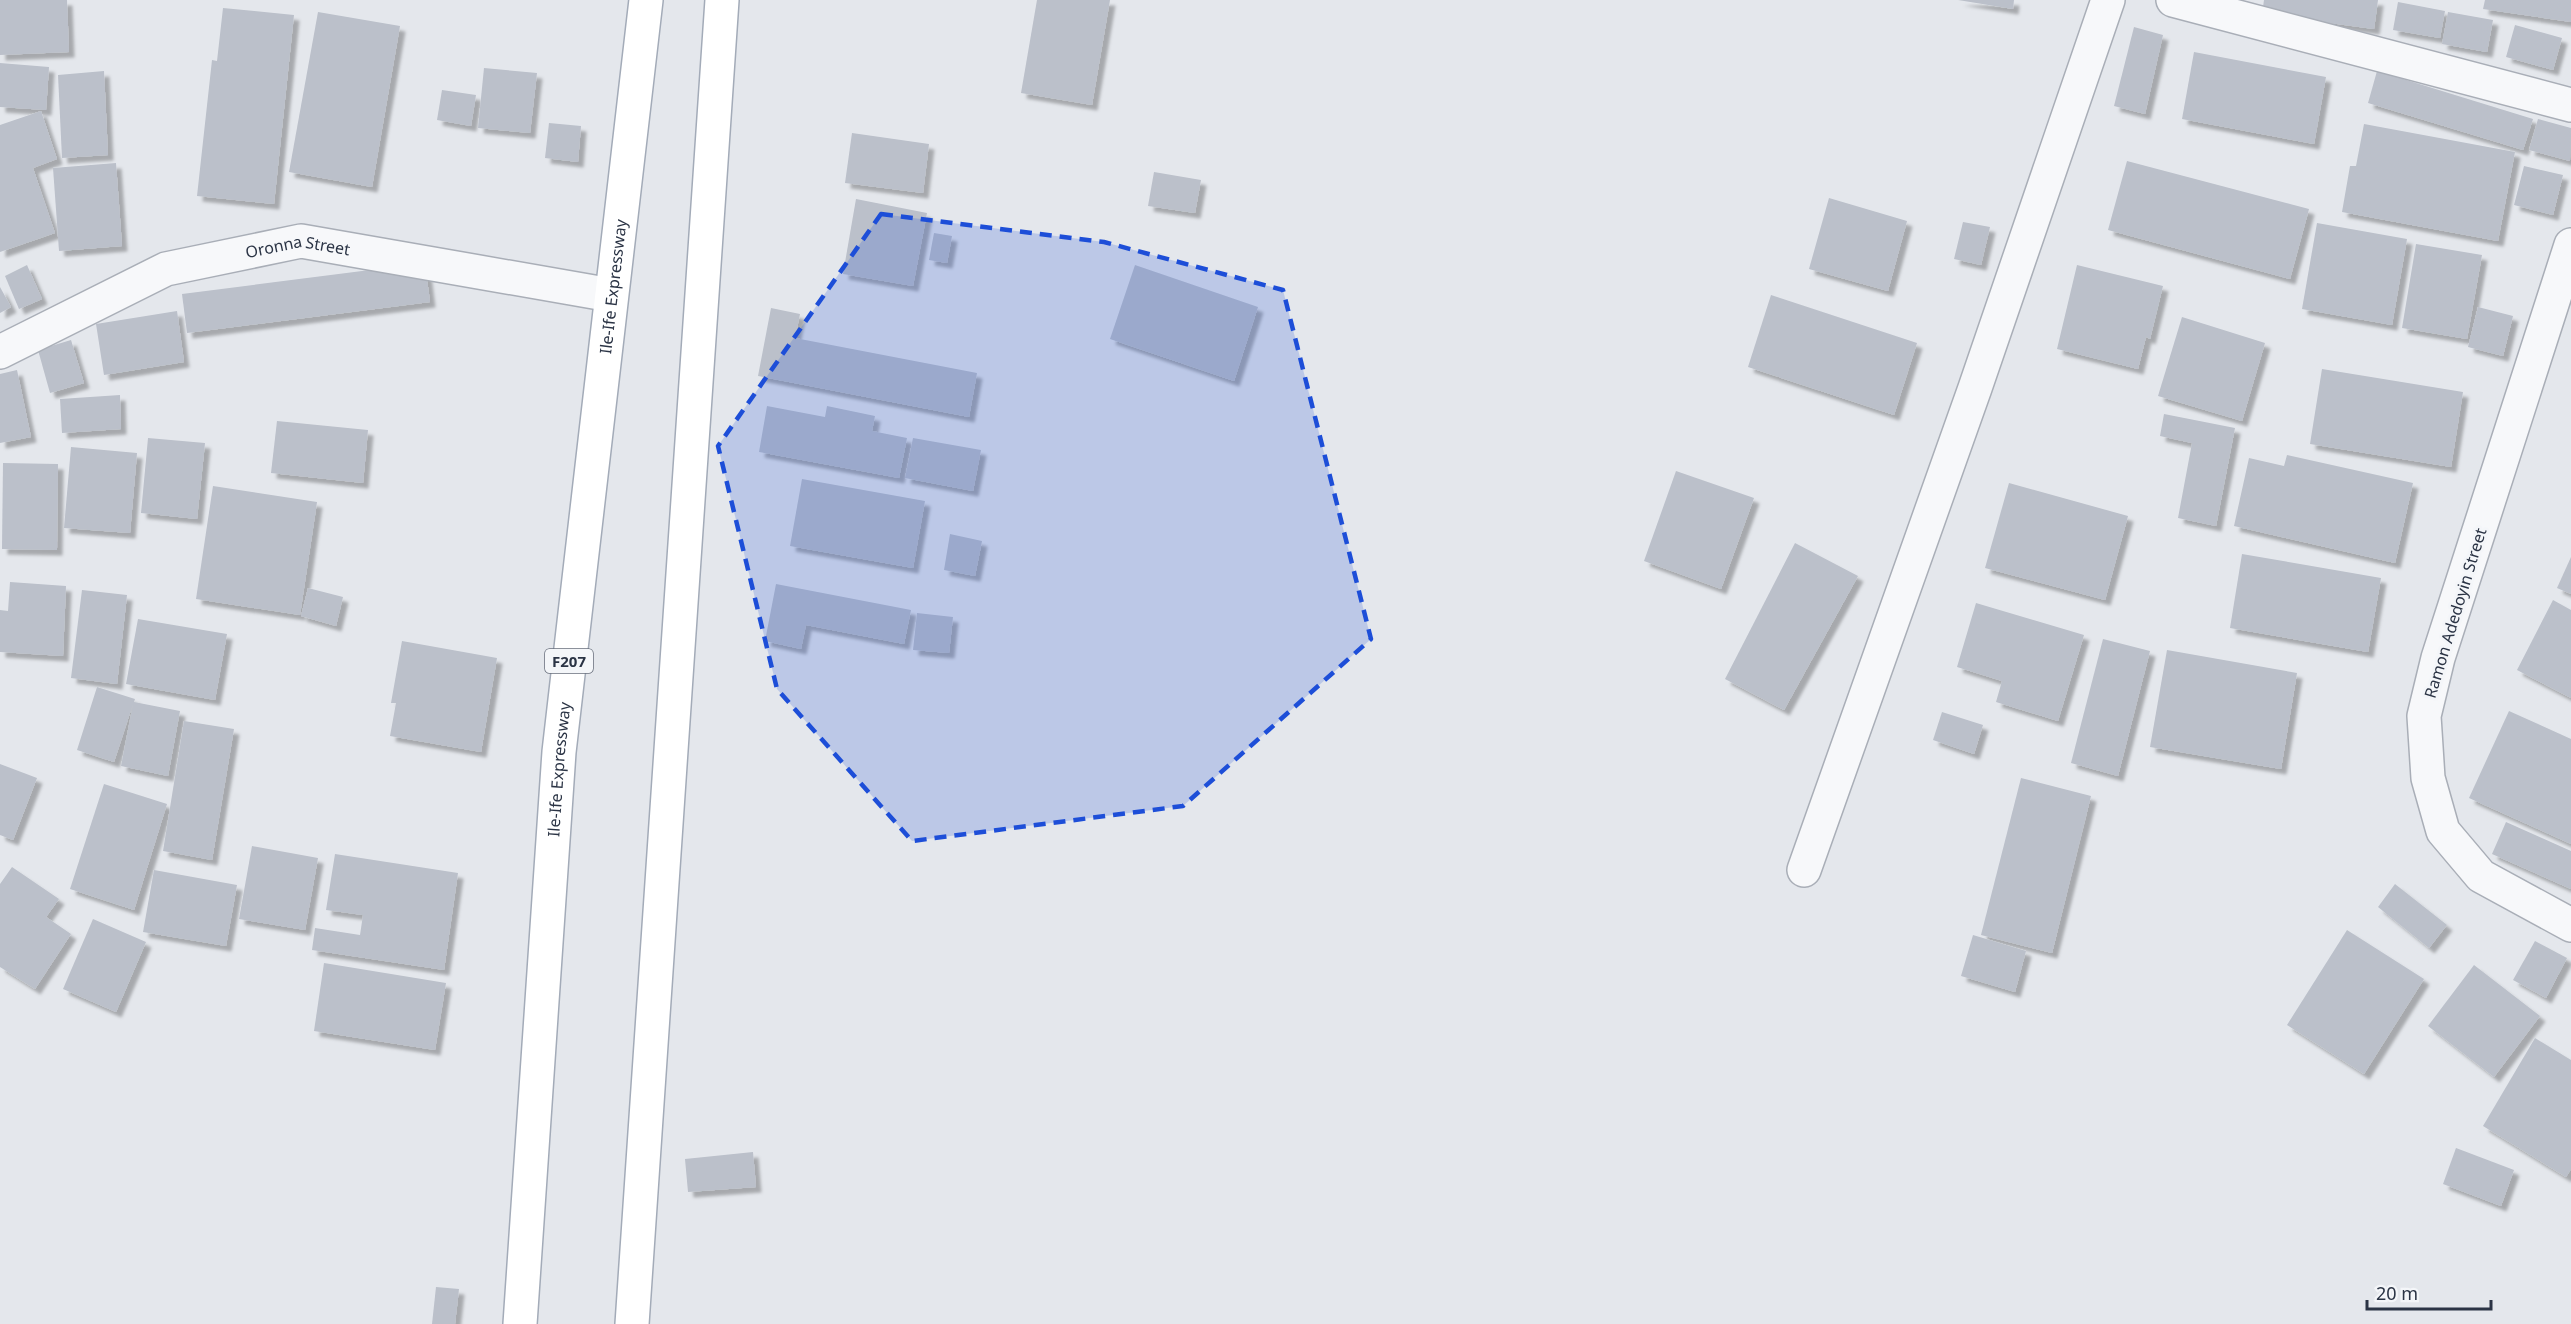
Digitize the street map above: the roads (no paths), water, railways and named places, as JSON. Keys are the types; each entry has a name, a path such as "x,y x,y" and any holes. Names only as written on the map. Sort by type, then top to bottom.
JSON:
{"main road":[{"name":"Ile-Ife Expressway","path":"520,1324 559,752 646,0"},
{"path":"632,1324 722,0"}],"street":[{"path":"1804,870 1975,388 2108,0"},
{"path":"2173,0 2571,105"},
{"name":"Oronna Street","path":"0,352 166,269 301,241 611,295"},
{"name":"Ramon Adedoyin Street","path":"2571,245 2438,658 2424,716 2428,778 2443,831 2481,876 2571,925"}]}
